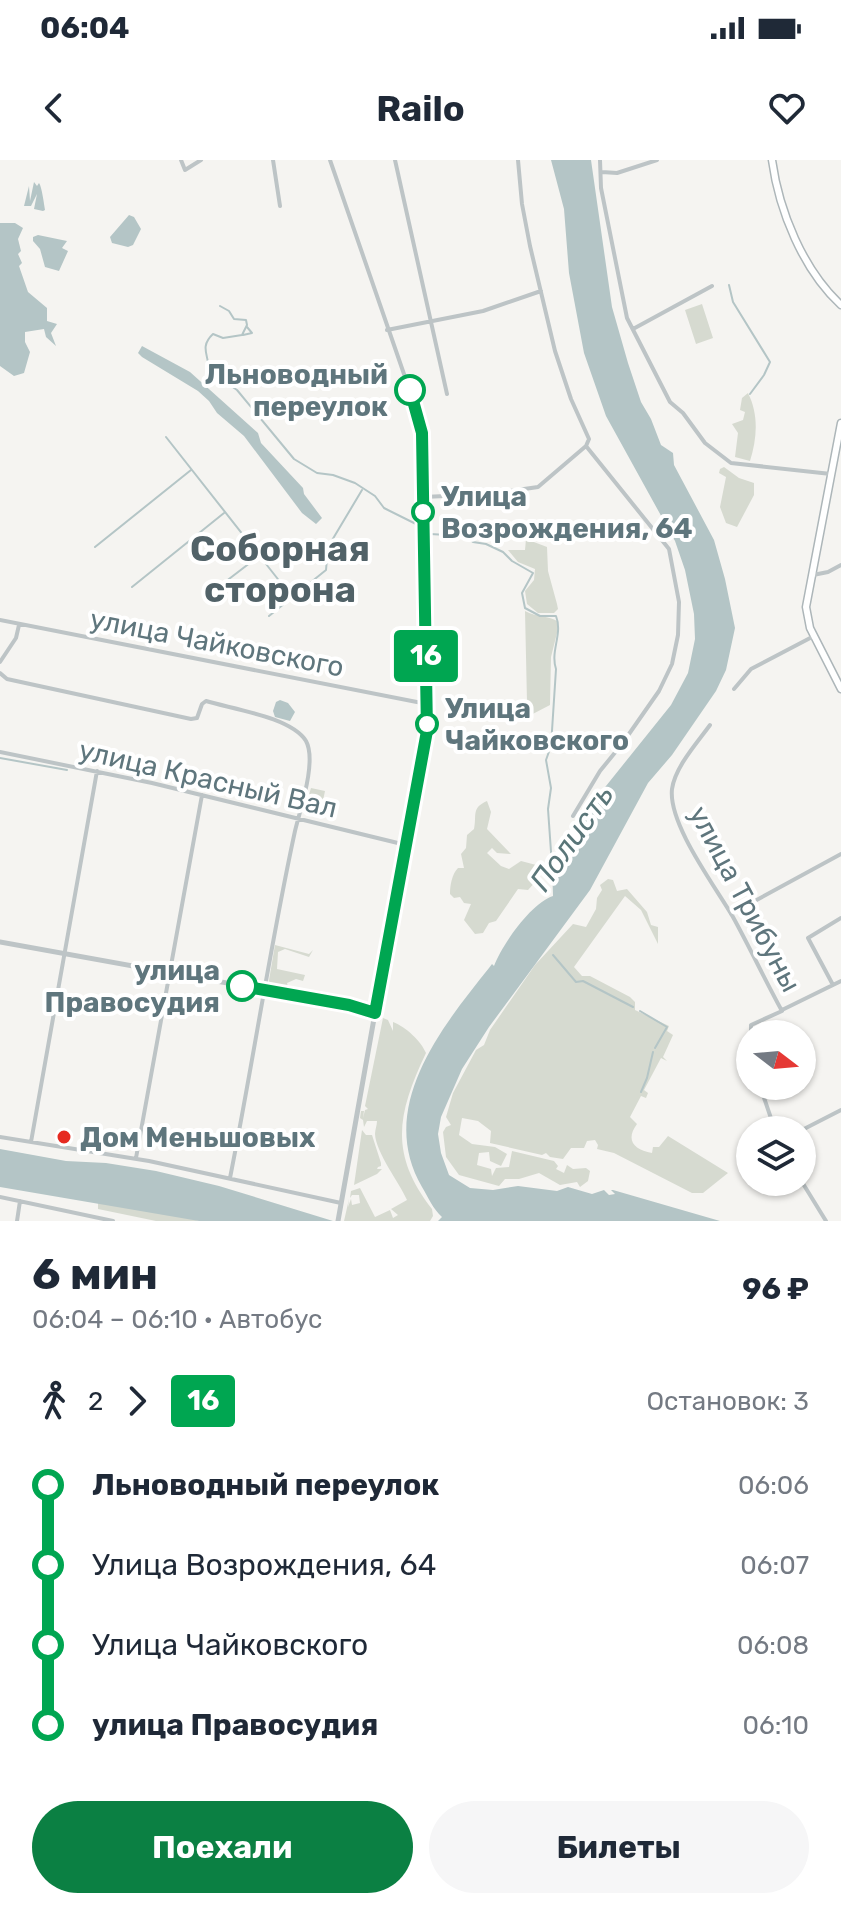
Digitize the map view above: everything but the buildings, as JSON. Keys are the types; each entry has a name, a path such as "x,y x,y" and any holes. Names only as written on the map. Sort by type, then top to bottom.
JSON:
{"main road":[{"path":"772,160 802,253 816,278 841,305"},
{"path":"841,423 806,613 841,689"}],"street":[{"path":"181,160 185,170 201,160"},
{"path":"273,160 280,206"},
{"path":"330,160 422,433 427,704 425,747 338,1221"},
{"path":"395,160 447,394"},
{"path":"423,497 490,494 538,487 586,446 589,439 555,351 522,204 518,160"},
{"path":"600,160 601,188 619,283 633,330 670,402 683,413 705,443 727,460 740,465 831,474"},
{"path":"602,172 617,173 657,160"},
{"path":"633,330 712,286"},
{"path":"387,330 483,311 541,291"},
{"path":"573,816 600,771 659,691 672,664 678,635 679,602 670,553 586,446"},
{"path":"811,575 828,572 841,565"},
{"name":"улица Чайковского","path":"0,620 427,704"},
{"path":"0,662 13,643 19,625"},
{"path":"734,689 751,669 814,636"},
{"path":"0,673 7,679 191,719 197,718 206,701 285,724 305,740 308,754 306,785 230,1178"},
{"name":"улица Трибуны","path":"710,725 676,779 672,791 673,806 693,850 782,1011 762,1020"},
{"name":"улица Красный Вал","path":"0,752 202,795 406,845"},
{"path":"31,1142 97,771"},
{"path":"136,1158 202,795"},
{"path":"731,914 841,854"},
{"path":"833,985 808,938 841,918"},
{"path":"0,942 349,1005 375,1013"},
{"path":"782,1011 841,981"},
{"path":"816,1123 841,1110"},
{"path":"0,1137 136,1158 341,1206"},
{"path":"811,1196 826,1221"},
{"path":"0,1197 113,1221"},
{"path":"17,1221 20,1201"}],"shaded area":[{"path":"551,160 591,160 612,307 628,363 641,402 661,445 673,453 674,465 714,540 735,628 726,670 716,691 672,755 648,783 590,890 489,1027 462,1069 441,1117 438,1134 441,1153 449,1175 470,1188 493,1190 518,1186 557,1191 568,1187 592,1194 604,1190 609,1195 615,1194 613,1190 720,1221 438,1221 442,1217 422,1187 410,1157 406,1128 410,1099 420,1070 452,1016 492,964 494,966 518,926 544,900 553,896 552,866 555,876 586,816 606,786 671,705 688,673 695,639 694,614 675,541 606,416 584,353 569,273 564,209"},
{"path":"34,182 37,186 39,183 41,188 43,211 34,209 37,194 31,206 24,206 29,186 30,201"},
{"path":"129,215 134,217 141,229 133,245 128,247 112,243 110,237"},
{"path":"0,223 15,223 23,228 18,239 21,251 18,254 28,292 47,308 47,321 57,324 51,333 56,346 46,337 44,329 25,332 25,342 30,352 24,373 14,376 0,366"},
{"path":"38,235 67,241 62,248 68,251 59,271 45,267 40,249 33,241 33,237"},
{"path":"702,304 713,338 696,344 685,310"},
{"path":"142,346 190,372 258,433 261,443 303,488 322,518 316,524 302,513 244,436 217,413 198,391 142,357 138,353"},
{"path":"748,393 756,427 750,461 735,457 738,433 732,424 743,420 745,412 740,410 742,398"},
{"path":"724,467 739,478 754,483 754,495 737,527 726,523 720,507 726,477 719,473"},
{"path":"526,539 547,547 548,571 558,609 554,613 538,613 527,604 525,591 534,580 535,569 518,562 508,550 525,550"},
{"path":"525,611 554,619 558,629 551,657 550,705 525,718 516,717 527,702"},
{"path":"280,700 288,703 295,712 290,721 275,717 273,711"},
{"path":"311,788 325,791 320,815 304,811"},
{"path":"487,801 491,812 487,829 511,854 497,853 492,848 487,853 509,869 521,861 540,866 541,870 539,878 528,890 518,889 496,921 489,923 483,933 475,934 464,920 471,904 464,903 460,897 454,898 450,887 456,870 464,868 461,854 466,848 467,835 474,829 477,809"},
{"path":"608,879 613,880 617,891 627,889 647,912 651,925 658,927 658,944 641,910 625,896 574,967 582,976 590,976 630,997 635,1002 635,1010 669,1026 667,1031 673,1035 663,1057 667,1061 661,1058 644,1090 648,1093 646,1098 641,1096 630,1117 637,1124 633,1130 633,1143 652,1153 653,1147 659,1147 668,1136 728,1173 703,1193 692,1193 614,1153 597,1149 595,1140 587,1141 584,1148 571,1148 563,1159 550,1157 546,1153 542,1155 490,1143 491,1131 478,1121 462,1118 459,1135 472,1144 495,1147 507,1154 501,1166 490,1161 489,1152 479,1153 477,1165 491,1169 492,1176 496,1168 509,1167 512,1151 554,1161 558,1166 556,1169 564,1173 567,1165 590,1171 588,1181 580,1187 577,1182 560,1185 539,1173 519,1179 505,1179 499,1186 459,1175 446,1157 443,1132 451,1125 446,1117 453,1093 476,1050 484,1045 490,1030 535,965 573,924 586,927 596,909 602,890 600,885"},
{"path":"275,945 309,954 313,950 309,957 285,949 278,952 277,969 305,975 303,981 296,979 287,983 288,987 268,986"},
{"path":"383,1018 388,1020 393,1031 393,1022 408,1031 426,1053 409,1095 402,1133 409,1170 432,1209 430,1221 344,1221 349,1199 348,1207 351,1199 352,1205 360,1203 359,1195 350,1198 351,1191 360,1188 375,1217 390,1210 393,1218 398,1215 391,1209 407,1200 379,1150 375,1134 377,1121 367,1121 364,1127 360,1118 361,1111 364,1111 363,1118 368,1109 365,1106"},
{"path":"362,1130 366,1135 372,1135 381,1163 377,1169 382,1169 354,1185"},
{"path":"0,1149 66,1161 106,1163 156,1171 219,1186 333,1221 199,1221 0,1187"},
{"path":"98,1203 199,1221 156,1221 98,1209"}],"waterway":[{"path":"729,285 733,302 770,362 750,394"},
{"path":"220,306 229,311 234,319 246,320 247,325 242,335 223,338 213,334 206,343 209,371 237,390 294,459 317,473 355,483 375,496 384,508 418,525"},
{"path":"243,335 252,333 247,327"},
{"path":"166,437 292,597"},
{"path":"95,547 191,470"},
{"path":"269,616 326,570 328,547 362,490"},
{"path":"132,587 224,513"},
{"name":"Полисть","path":"430,534 465,536 473,542 503,552 533,573 522,593 525,608 540,616 556,616 558,629 551,746 546,760 551,788 548,809 552,866"},
{"path":"212,592 259,556"},
{"path":"0,758 67,770"},
{"path":"553,955 576,982 583,981 633,1007"},
{"path":"640,1011 667,1027 655,1048"},
{"path":"641,1092 653,1052"}],"bus line":[{"name":"16","path":"242,986 349,1005 375,1013 427,731 422,433 410,390"}],"place":[{"name":"Льноводный переулок","path":"410,390"},
{"name":"Улица Возрождения, 64","path":"423,512"},
{"name":"Улица Чайковского","path":"427,724"},
{"name":"улица Правосудия","path":"242,986"},
{"name":"Дом Меньшовых","path":"64,1137"}],"district":[{"name":"Соборная сторона","path":"280,568"}]}
